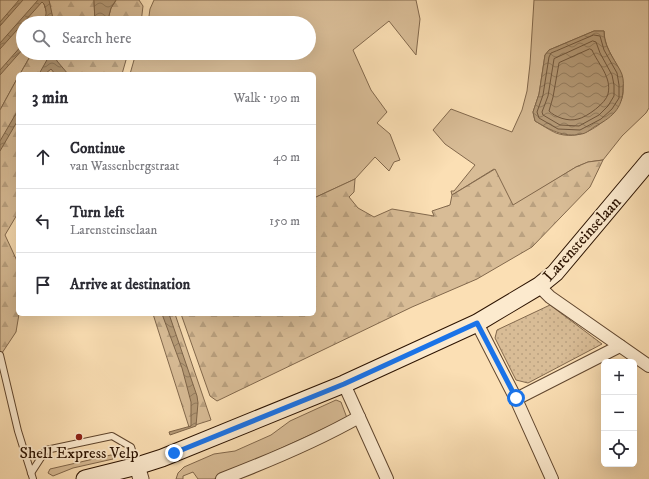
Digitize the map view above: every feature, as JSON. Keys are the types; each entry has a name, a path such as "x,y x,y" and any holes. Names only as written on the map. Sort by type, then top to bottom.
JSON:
{"main road":[{"name":"Larensteinselaan","path":"85,479 139,473 225,433 344,384 477,323 539,286 555,273 648,164"}],"street":[{"path":"539,286 550,297 649,366"},
{"path":"477,323 516,398 552,479"},
{"path":"516,398 620,346"},
{"path":"344,384 387,479"},
{"path":"222,479 266,462 333,432 359,417"}],"lane":[{"path":"0,355 18,430 32,476"},
{"path":"32,476 46,450 112,436 131,447 139,473"}],"green space":[{"path":"0,0 43,0 48,16 16,16 16,60 28,60 21,72 16,72 16,81 0,110"},
{"path":"43,0 94,0 95,16 48,16"},
{"path":"116,0 139,0 143,6 142,16 109,16 111,8"},
{"path":"154,0 416,0 420,19 416,55 389,21 353,50 371,90 387,112 377,123 390,134 400,160 394,162 389,171 375,157 355,179 316,197 316,72 131,72 134,60 316,60 316,16 149,16"},
{"path":"534,0 649,0 649,108 646,113 622,136 603,160 588,162 576,167 513,206 494,169 452,195 451,191 454,191 475,165 445,144 433,130 451,109 512,132 522,110 527,91","holes":["594,31 604,31 607,45 622,78 623,94 618,106 601,123 587,132 580,134 564,135 556,133 535,121 533,112 539,94 545,55 549,50"]},
{"path":"28,60 126,60 123,72 21,72"},
{"path":"16,81 16,216 5,235 16,259 16,316 19,316 16,332 0,356 0,110"},
{"path":"603,160 590,187 532,247 477,279 412,307 217,401 210,396 182,316 316,316 316,197 355,179 354,192 349,197 358,208 374,217 392,209 434,216 432,211 450,205 452,195 495,169 513,205 576,167 588,162"},
{"path":"550,305 602,344 528,383 516,380 495,338 497,330"},
{"path":"154,316 176,316 211,420 189,427"},
{"path":"336,400 341,402 347,418 214,479 198,479 193,472 183,476 183,479 176,479 178,473 184,467 214,454 235,451 271,435 290,421"},
{"path":"111,455 114,456 113,459 73,468 53,476 48,473 50,469"}],"water":[{"path":"19,0 23,0 0,26 0,22"},
{"path":"38,0 49,0 52,16 46,16 44,4 42,2 29,16 24,16"},
{"path":"94,0 116,0 111,8 109,16 95,16"},
{"path":"16,25 16,31 0,49 0,43"},
{"path":"594,31 604,31 604,37 609,52 622,74 623,83 621,102 611,116 586,133 568,135 556,132 535,121 533,112 539,94 545,55 549,50"},
{"path":"16,52 16,57 0,75 0,70"},
{"path":"47,60 57,60 66,72 53,72 51,69 47,72 40,72"},
{"path":"16,113 16,123 0,151 0,141"},
{"path":"163,316 170,316 197,396 198,403 196,426 170,435 169,432 191,426 191,402 182,368"}],"place":[{"name":"Shell Express Velp","path":"79,437"}],"route":[{"path":"174,453 344,384 477,323 516,398"}]}
